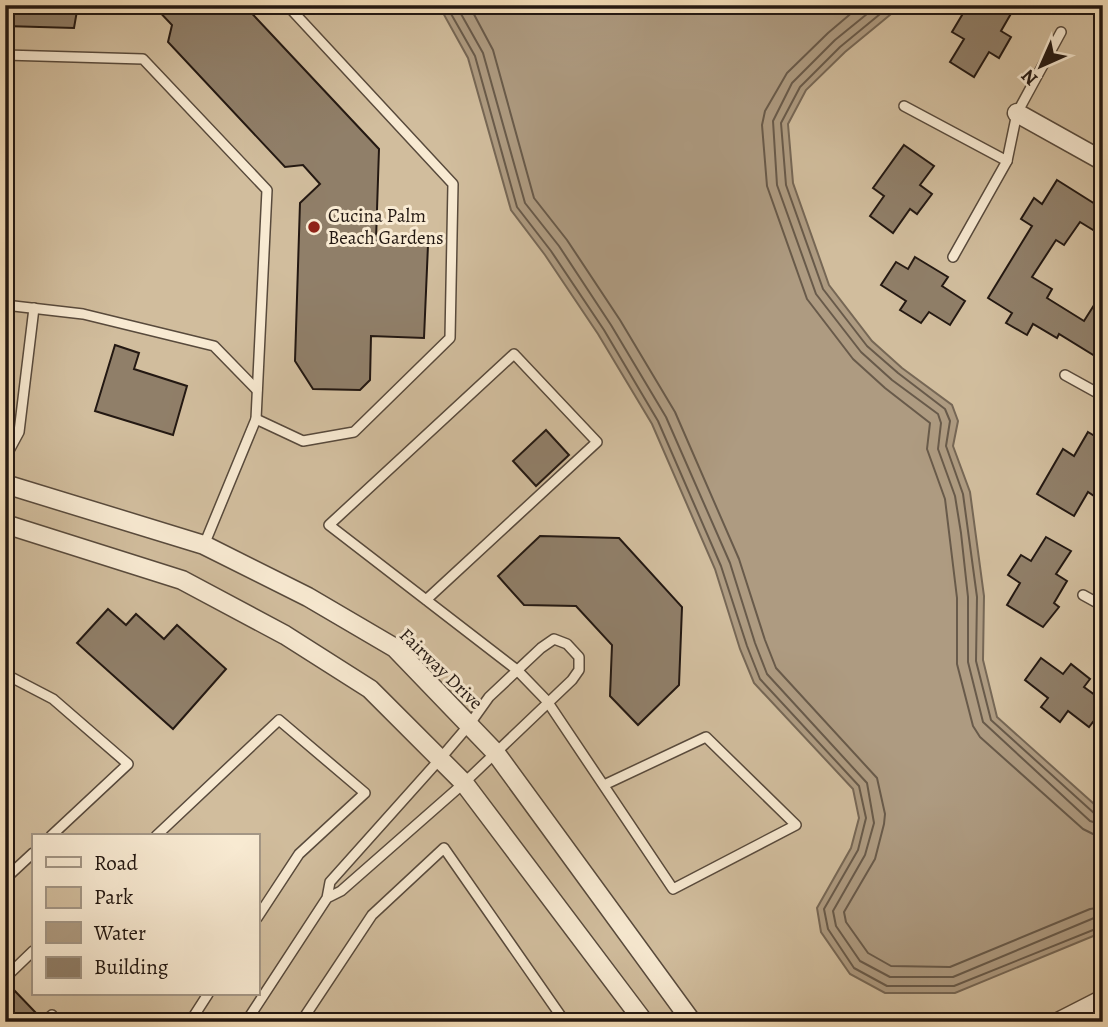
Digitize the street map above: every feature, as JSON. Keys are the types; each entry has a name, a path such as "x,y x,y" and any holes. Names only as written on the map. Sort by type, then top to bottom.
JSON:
{"street":[{"path":"1017,113 1103,161"},
{"name":"Fairway Drive","path":"5,484 204,545 308,597 395,648 495,752 692,1022"},
{"path":"5,524 182,580 285,635 370,689 464,783 644,1022"},
{"path":"1058,1022 1103,999"}],"lane":[{"path":"256,419 303,441 354,432 450,338 453,184 288,5"},
{"path":"953,257 1007,161 1017,113 1061,32"},
{"path":"5,55 143,59 267,190 256,419 204,545"},
{"path":"904,106 1007,161"},
{"path":"5,305 83,314 214,346 257,390"},
{"path":"5,458 19,432 34,308"},
{"path":"426,600 597,442 514,354 329,525 426,600 517,670 547,701 673,889 796,825 706,737 604,785"},
{"path":"1065,375 1103,396"},
{"path":"1083,595 1103,606"},
{"path":"246,1022 327,898 330,882 440,759 489,697 554,639 567,645 579,657 579,670 572,680 464,783 341,891 327,898"},
{"path":"5,674 53,699 128,764 53,834"},
{"path":"158,834 279,720 365,793 299,854 259,915"},
{"path":"301,1022 372,915 444,848 565,1022"},
{"path":"5,879 32,854"},
{"path":"5,978 32,952"},
{"path":"190,1022 207,996"},
{"path":"44,1022 52,1015 54,1022"}],"green space":[{"path":"5,5 1103,5 1103,1022 5,1022"}],"water":[{"path":"436,5 902,5 845,52 806,90 788,124 793,183 829,285 872,341 902,368 952,405 958,421 953,446 970,492 984,596 983,660 997,717 1103,812 1103,932 955,993 885,993 850,974 821,932 817,908 851,848 859,818 853,789 754,683 740,649 715,569 652,424 598,334 511,210 468,58"}],"building":[{"path":"5,5 78,5 74,28 5,26"},
{"path":"153,5 244,5 379,149 376,240 428,245 424,338 371,336 370,380 360,390 313,389 295,361 300,203 320,184 303,165 285,167 168,42 172,25"},
{"path":"968,5 1016,5 1001,31 1011,37 999,58 989,52 974,77 950,62 964,39 952,32"},
{"path":"904,145 934,166 920,185 932,194 917,214 910,209 893,233 870,216 884,196 873,188"},
{"path":"1057,180 1103,209 1103,236 1080,222 1064,245 1056,240 1032,277 1052,289 1047,298 1084,321 1103,291 1103,361 1059,334 1057,338 1033,324 1027,335 1006,323 1012,313 988,298 1032,226 1021,219 1034,198 1042,204"},
{"path":"915,257 948,277 942,286 965,301 950,325 929,312 921,323 900,310 906,301 881,285 896,262 908,269"},
{"path":"115,345 139,353 134,369 187,386 173,435 95,411"},
{"path":"546,430 569,455 536,486 513,461"},
{"path":"1088,432 1103,441 1103,488 1097,498 1088,492 1074,516 1037,494 1063,449 1074,456"},
{"path":"540,536 619,538 682,607 679,685 638,725 610,696 612,645 576,606 524,605 498,576"},
{"path":"1046,537 1071,551 1056,574 1067,581 1054,603 1059,607 1043,627 1007,605 1020,583 1008,575 1021,555 1031,561"},
{"path":"108,609 126,625 136,614 164,639 177,625 226,669 173,729 77,643"},
{"path":"1041,658 1063,674 1071,664 1090,679 1084,687 1103,701 1103,709 1089,727 1068,711 1060,722 1041,707 1048,698 1025,680"},
{"path":"13,989 37,1014 29,1022 5,1022 5,997"}],"place":[{"name":"Cucina Palm Beach Gardens","path":"314,227"}]}
